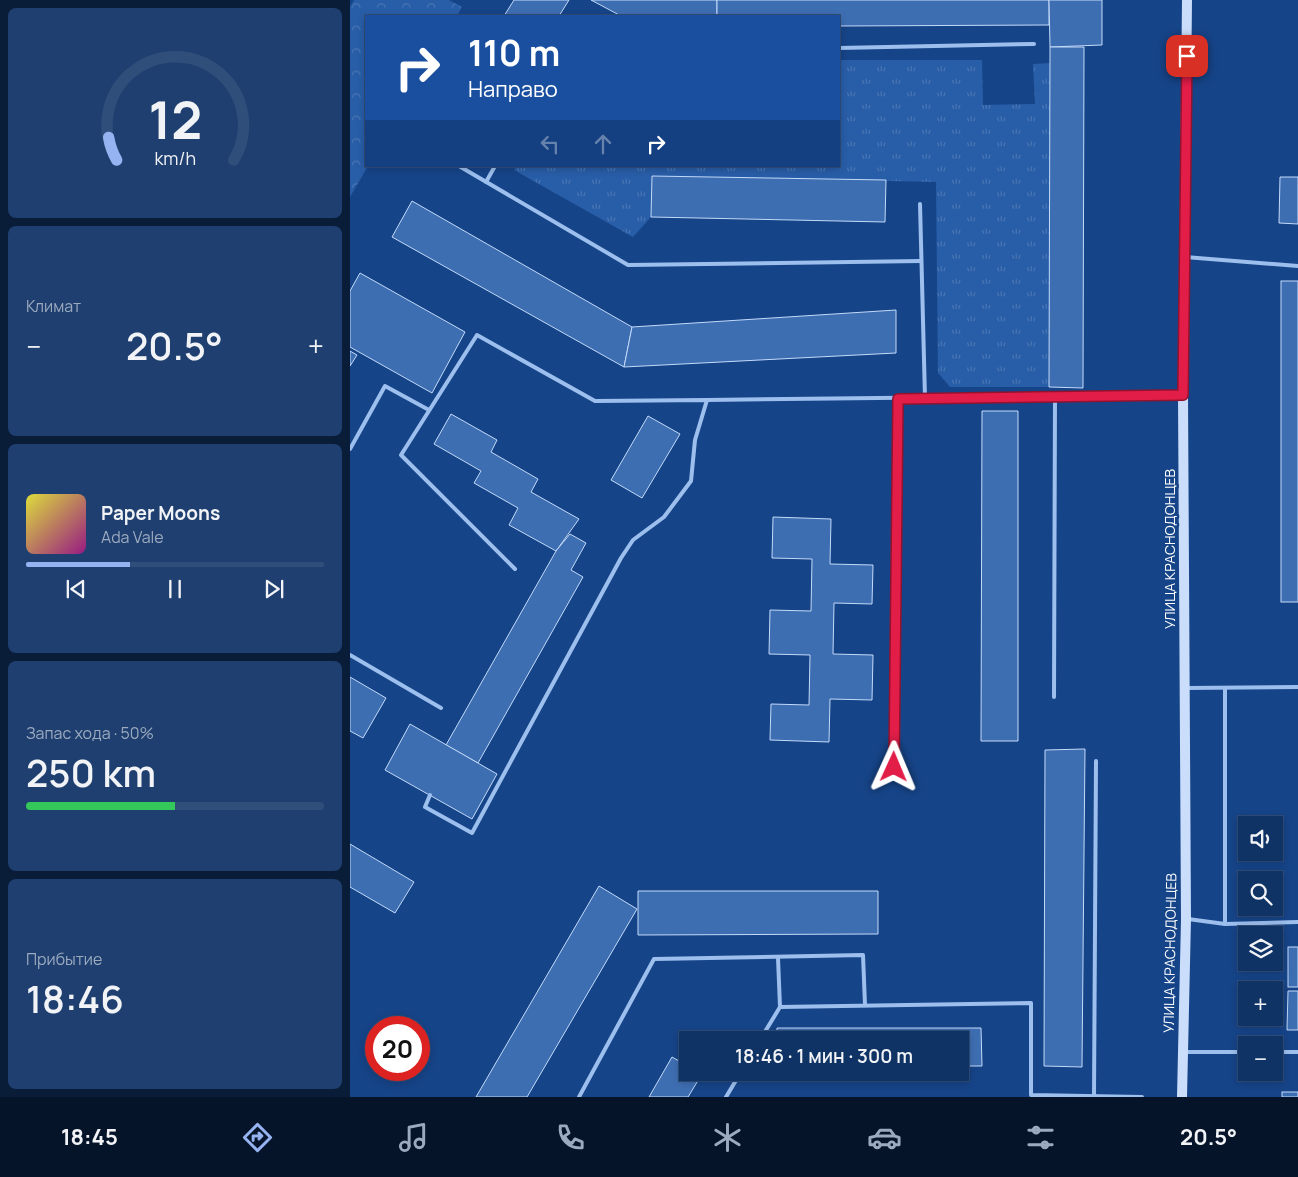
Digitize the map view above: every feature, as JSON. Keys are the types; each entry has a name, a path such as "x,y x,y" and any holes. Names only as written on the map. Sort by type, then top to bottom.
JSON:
{"main road":[{"name":"УЛИЦА КРАСНОДОНЦЕВ","path":"1182,1097 1186,919 1183,395 1188,0"}],"lane":[{"path":"840,48 1034,44"},
{"path":"462,167 628,265 921,260"},
{"path":"486,182 494,167"},
{"path":"920,204 925,398"},
{"path":"1185,256 1298,266"},
{"path":"515,569 401,455 477,335 595,401 1183,395"},
{"path":"350,448 385,386 429,410"},
{"path":"1054,697 1055,396"},
{"path":"894,767 898,399"},
{"path":"430,796 425,807 472,833 621,558 633,540 664,516 691,481 695,440 707,400"},
{"path":"350,655 441,708"},
{"path":"1185,688 1298,687"},
{"path":"1224,688 1226,924"},
{"path":"1094,1096 1096,761"},
{"path":"1186,919 1226,924 1298,922"},
{"path":"579,1097 654,959 863,955 865,1004"},
{"path":"766,1031 780,1008 778,958"},
{"path":"780,1008 865,1004 1031,1003 1030,1095 1142,1097"},
{"path":"1183,1052 1238,1052"},
{"path":"1283,1052 1298,1052"},
{"path":"726,1097 735,1081"}],"green space":[{"path":"354,0 449,0 462,7 458,15 365,15 365,167 367,167 350,197 350,7"},
{"path":"840,60 982,60 983,105 1035,104 1033,64 1050,63 1049,387 950,387 938,373 936,182 652,176 651,217 633,237 514,170 516,167 840,167"}],"building":[{"path":"514,0 569,0 560,15 505,15"},
{"path":"591,0 717,0 717,15 619,15"},
{"path":"717,0 1049,0 1049,25 840,26 840,15 717,15"},
{"path":"1049,0 1102,0 1102,45 1050,47"},
{"path":"1050,47 1084,47 1083,388 1049,387"},
{"path":"652,176 886,180 885,222 651,217"},
{"path":"1280,177 1298,177 1298,224 1279,223"},
{"path":"412,201 632,327 624,367 392,237"},
{"path":"360,273 465,332 432,393 350,347 350,291"},
{"path":"1281,281 1298,281 1298,602 1281,602"},
{"path":"896,310 896,353 624,367 632,327"},
{"path":"350,351 357,355 350,366"},
{"path":"982,411 1018,411 1018,741 981,741"},
{"path":"451,414 497,440 491,452 538,479 531,492 579,519 556,551 509,525 518,508 474,483 481,471 434,444"},
{"path":"648,416 680,434 642,498 611,480"},
{"path":"773,517 831,519 830,564 873,565 872,604 834,603 833,654 873,655 872,700 830,699 829,742 770,740 771,704 809,705 810,655 769,654 770,610 811,611 812,559 772,558"},
{"path":"570,534 586,543 571,570 583,577 478,763 446,745 556,551"},
{"path":"350,677 386,698 363,738 350,731"},
{"path":"410,724 497,774 472,819 385,770"},
{"path":"1085,749 1082,1067 1044,1066 1045,750"},
{"path":"350,844 414,882 395,913 350,887"},
{"path":"599,886 637,909 527,1097 476,1097"},
{"path":"638,891 878,891 878,934 638,935"},
{"path":"1288,947 1298,947 1298,987 1288,987"},
{"path":"1288,991 1298,991 1298,1030 1287,1030"},
{"path":"777,1028 981,1028 982,1066 969,1066 969,1031 777,1031"},
{"path":"672,1057 679,1061 679,1081 698,1081 688,1097 649,1097"},
{"path":"1282,1092 1298,1092 1298,1097 1282,1097"}],"route":[{"path":"894,767 898,399 1183,395 1187,56"}]}
